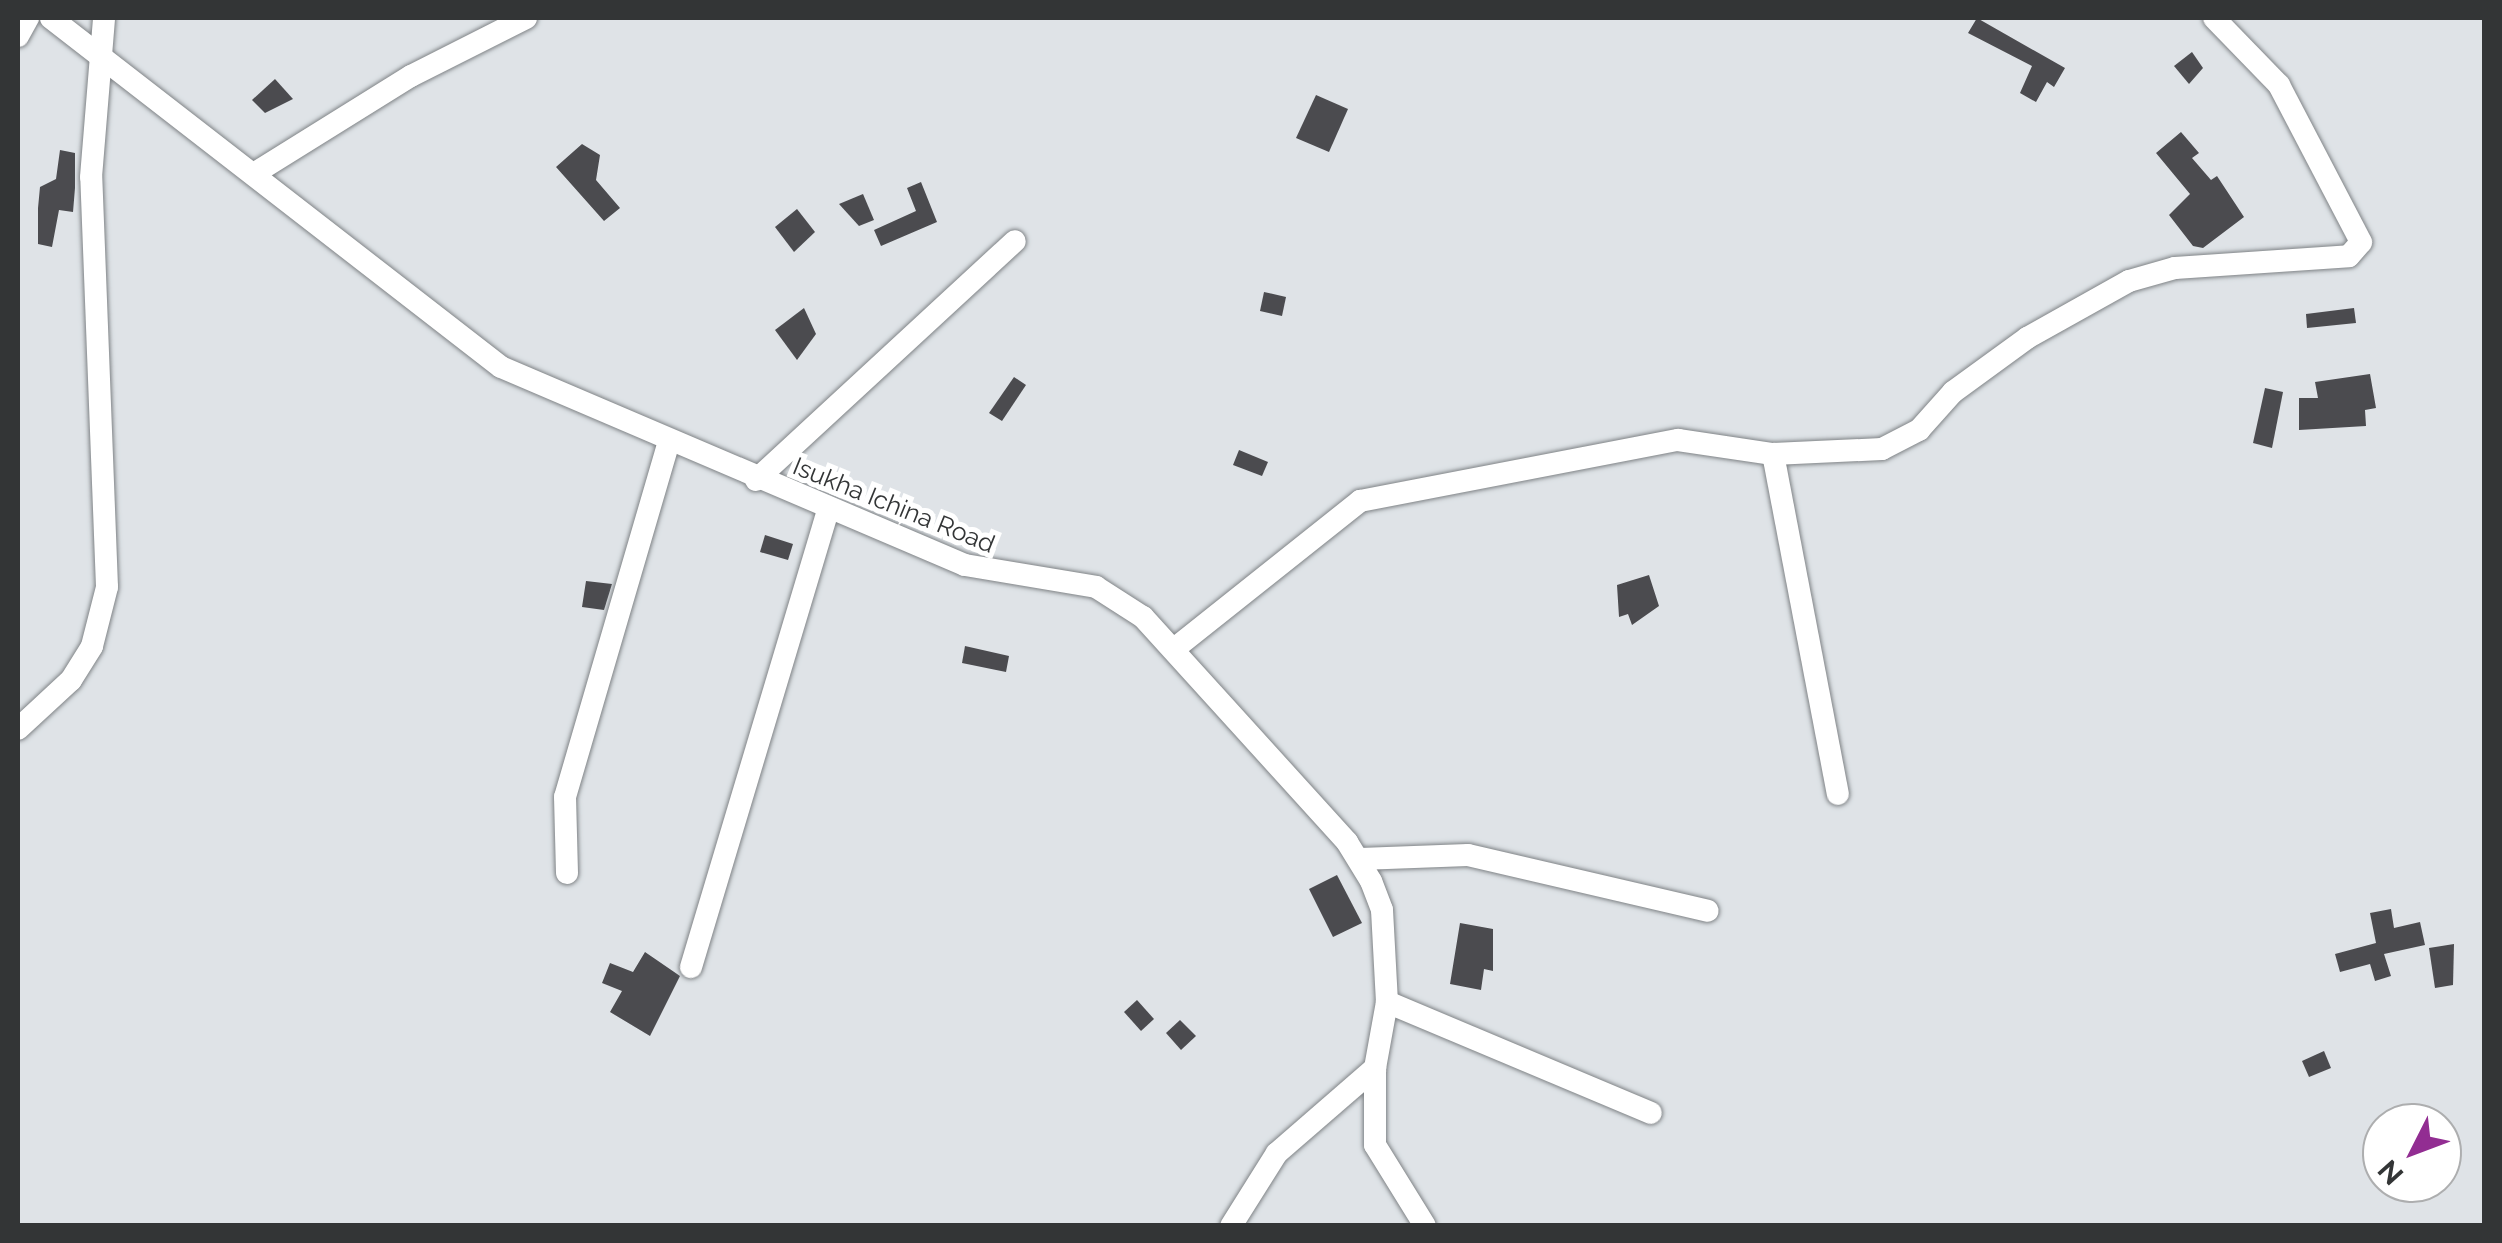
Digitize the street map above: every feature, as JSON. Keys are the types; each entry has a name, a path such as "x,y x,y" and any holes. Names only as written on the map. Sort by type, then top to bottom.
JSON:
{"street":[{"path":"18,36 28,18"},
{"name":"Isukha Ichina Road","path":"52,18 97,48 501,367 756,480 1008,578 1096,587 1121,598 1174,649 1360,859 1382,910 1388,1002 1375,1068 1375,1144 1425,1226"},
{"path":"18,729 71,680 92,646 107,587 91,177 97,48 104,18"},
{"path":"255,173 411,76 526,18"},
{"path":"1174,649 1360,500 1660,442 1830,456 1900,444 2027,338 2129,281 2175,268 2349,256 2361,242 2279,85 2214,18"},
{"path":"756,480 1015,241"},
{"path":"566,873 565,797 669,442"},
{"path":"1773,454 1838,794"},
{"path":"691,966 828,509"},
{"path":"1360,859 1468,855 1708,911"},
{"path":"1388,1002 1651,1113"},
{"path":"1231,1226 1278,1153 1375,1068"}],"building":[{"path":"1977,18 2065,68 2054,87 2047,82 2036,102 2020,93 2032,66 1968,33"},
{"path":"2192,52 2203,68 2189,84 2174,66"},
{"path":"275,79 293,99 265,113 252,100"},
{"path":"1316,95 1348,109 1329,152 1296,138"},
{"path":"2181,132 2199,153 2192,158 2211,180 2217,176 2244,217 2203,248 2193,246 2169,215 2190,194 2156,153"},
{"path":"582,144 600,155 596,180 620,208 604,221 556,167"},
{"path":"60,150 75,153 75,188 73,212 59,210 52,247 38,244 38,208 40,187 56,179"},
{"path":"921,182 937,222 881,246 874,230 916,211 907,188"},
{"path":"863,194 874,220 859,226 839,204"},
{"path":"797,209 815,232 794,252 775,227"},
{"path":"1264,292 1286,297 1282,316 1260,311"},
{"path":"804,308 816,334 797,360 775,330"},
{"path":"2354,308 2356,323 2307,328 2306,314"},
{"path":"2370,374 2376,408 2365,410 2366,426 2299,430 2299,398 2318,398 2315,382"},
{"path":"1014,377 1026,385 1002,421 989,413"},
{"path":"2265,388 2283,392 2272,448 2253,443"},
{"path":"1239,450 1268,462 1262,476 1233,465"},
{"path":"765,535 793,544 788,560 760,552"},
{"path":"1649,575 1659,606 1632,625 1628,614 1619,617 1617,585"},
{"path":"586,581 612,584 604,610 582,607"},
{"path":"965,646 1009,656 1006,672 962,663"},
{"path":"1337,875 1362,923 1333,937 1309,889"},
{"path":"2391,909 2394,928 2420,922 2425,945 2384,954 2391,976 2375,981 2370,964 2340,972 2335,954 2376,943 2370,913"},
{"path":"1460,923 1493,929 1493,971 1484,969 1481,990 1450,984"},
{"path":"2454,944 2453,985 2435,988 2429,948"},
{"path":"645,952 680,976 650,1036 610,1012 622,991 602,983 610,963 633,972"},
{"path":"1137,1000 1154,1019 1141,1031 1124,1012"},
{"path":"1180,1020 1196,1036 1181,1050 1166,1033"},
{"path":"2324,1051 2331,1068 2309,1077 2302,1061"}]}
